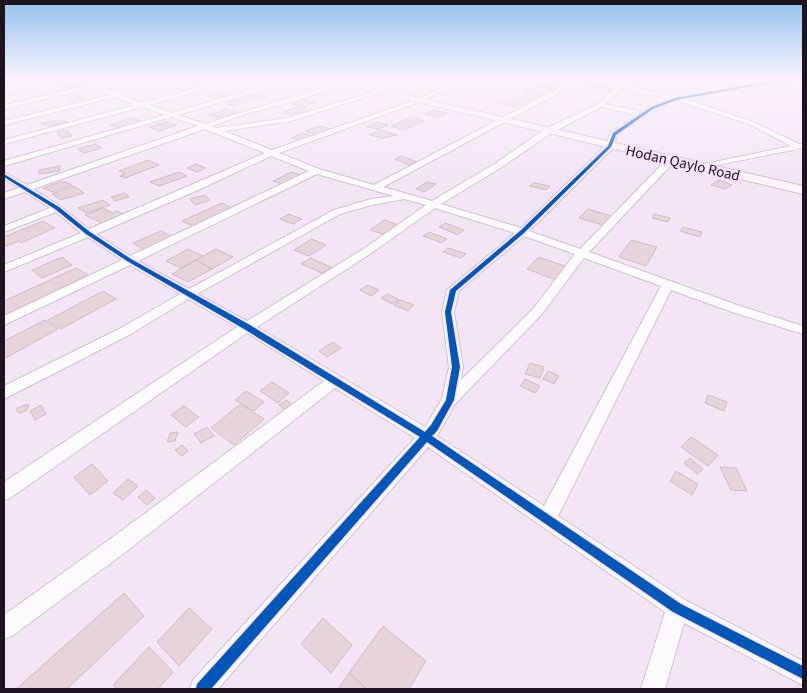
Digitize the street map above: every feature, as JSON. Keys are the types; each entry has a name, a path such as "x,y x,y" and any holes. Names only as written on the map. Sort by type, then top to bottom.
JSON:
{"street":[{"path":"4,124 49,112"},
{"path":"4,142 115,112"},
{"path":"163,112 215,130 316,171 501,224 667,285 803,330"},
{"path":"4,164 180,112"},
{"path":"4,196 251,112"},
{"path":"215,130 289,120 313,112"},
{"path":"4,269 271,153 386,112"},
{"name":"Hodan Qaylo Road","path":"469,112 700,167 803,189"},
{"path":"375,188 518,112"},
{"path":"4,492 247,327 369,250 548,131 585,112"},
{"path":"636,112 644,114"},
{"path":"717,112 750,123 801,147"},
{"path":"450,400 456,368 448,312 453,290 522,232 610,146 614,134 644,114"},
{"path":"700,167 801,147"},
{"path":"202,689 434,428 450,400 537,312 580,254 671,160"},
{"path":"4,321 316,171"},
{"path":"4,176 57,208 88,233 129,260 247,327 425,436 677,608 803,673"},
{"path":"4,393 126,331 188,294 337,212 371,202 404,197"},
{"path":"4,229 57,208"},
{"path":"547,519 667,285"},
{"path":"4,628 120,544 334,380"},
{"path":"653,689 677,608"}],"building":[{"path":"217,112 237,112 220,118 209,115"},
{"path":"284,112 307,112 293,116"},
{"path":"429,112 447,113 438,117 425,114"},
{"path":"412,117 424,121 403,130 391,126"},
{"path":"132,118 141,121 119,128 110,125"},
{"path":"61,120 68,122 49,126 41,123"},
{"path":"166,122 176,125 159,131 149,127"},
{"path":"377,122 388,125 378,129 367,127"},
{"path":"320,126 331,129 316,135 305,131"},
{"path":"68,130 72,136 61,138 57,132"},
{"path":"380,130 397,135 382,138 370,135"},
{"path":"302,133 313,136 302,141 291,138"},
{"path":"95,144 102,148 84,153 77,149"},
{"path":"402,156 417,162 409,165 395,159"},
{"path":"148,160 159,165 125,178 120,176 125,174 119,171"},
{"path":"196,164 206,168 197,172 187,168"},
{"path":"60,166 60,171 39,174 39,170"},
{"path":"179,172 187,176 159,186 150,182"},
{"path":"291,172 304,176 286,185 273,181"},
{"path":"718,180 732,185 725,189 711,185"},
{"path":"63,181 72,185 52,192 43,188"},
{"path":"427,182 436,184 424,192 416,189"},
{"path":"534,183 550,186 546,190 530,186"},
{"path":"74,186 84,193 61,200 52,194"},
{"path":"125,193 129,197 115,201 111,197"},
{"path":"205,195 210,200 195,205 190,199"},
{"path":"103,200 110,205 86,213 78,208"},
{"path":"222,203 234,209 195,227 182,221"},
{"path":"103,208 113,213 117,211 123,214 102,223 85,215"},
{"path":"588,209 611,216 603,225 579,218"},
{"path":"289,214 302,219 293,224 280,219"},
{"path":"654,214 670,218 668,222 652,218"},
{"path":"384,220 399,225 386,235 370,230"},
{"path":"43,221 55,228 21,243 19,241 4,247 4,237"},
{"path":"445,223 464,230 458,235 439,227"},
{"path":"683,227 702,232 700,237 680,231"},
{"path":"161,231 172,237 144,250 133,243"},
{"path":"429,232 447,239 442,243 423,236"},
{"path":"312,239 326,245 309,256 294,250"},
{"path":"631,240 657,247 646,266 619,257"},
{"path":"448,248 466,254 461,258 443,252"},
{"path":"188,249 203,256 181,268 166,261"},
{"path":"216,249 233,257 212,269 196,260"},
{"path":"62,257 72,265 42,278 32,270"},
{"path":"539,257 567,267 556,280 527,269"},
{"path":"311,258 331,267 322,273 301,264"},
{"path":"196,260 212,269 188,282 172,274"},
{"path":"76,268 88,275 4,316 4,301"},
{"path":"368,285 379,290 371,296 360,290"},
{"path":"103,291 116,299 61,329 48,320"},
{"path":"388,294 399,300 392,304 381,298"},
{"path":"400,300 414,305 408,311 394,305"},
{"path":"45,320 58,329 4,359 4,341"},
{"path":"333,342 341,348 327,357 319,351"},
{"path":"530,363 544,367 540,378 525,374"},
{"path":"548,371 559,376 554,384 543,379"},
{"path":"525,379 540,386 535,393 520,386"},
{"path":"272,382 289,393 278,403 260,391"},
{"path":"246,391 264,402 254,411 235,400"},
{"path":"708,395 727,402 724,411 705,403"},
{"path":"287,400 293,406 286,411 279,405"},
{"path":"240,404 264,419 234,445 211,428"},
{"path":"29,405 27,410 21,413 17,412 17,408"},
{"path":"41,405 46,414 35,420 30,411"},
{"path":"184,406 199,417 186,427 171,415"},
{"path":"207,427 214,436 201,443 194,434"},
{"path":"178,432 175,441 167,442 170,433"},
{"path":"691,437 718,455 708,466 681,447"},
{"path":"182,445 188,451 182,456 175,450"},
{"path":"690,458 703,469 697,474 684,463"},
{"path":"92,464 108,481 90,495 74,477"},
{"path":"720,467 736,468 747,491 731,490"},
{"path":"676,471 698,484 692,495 670,481"},
{"path":"128,479 138,486 123,500 113,493"},
{"path":"146,490 155,498 147,505 138,497"},
{"path":"124,593 144,616 67,689 16,689"},
{"path":"189,608 212,629 179,666 157,642"},
{"path":"323,618 352,645 331,673 301,644"},
{"path":"383,626 426,661 409,689 367,689 349,673"},
{"path":"149,647 173,672 158,689 117,689 113,685"},
{"path":"349,673 367,689 338,689"}],"cycle path":[{"path":"202,689 434,428 450,400 456,367 448,312 453,290 522,232 610,146 614,134 646,112"},
{"path":"4,175 57,208 88,233 129,260 247,327 425,436 677,608 803,673"}]}
